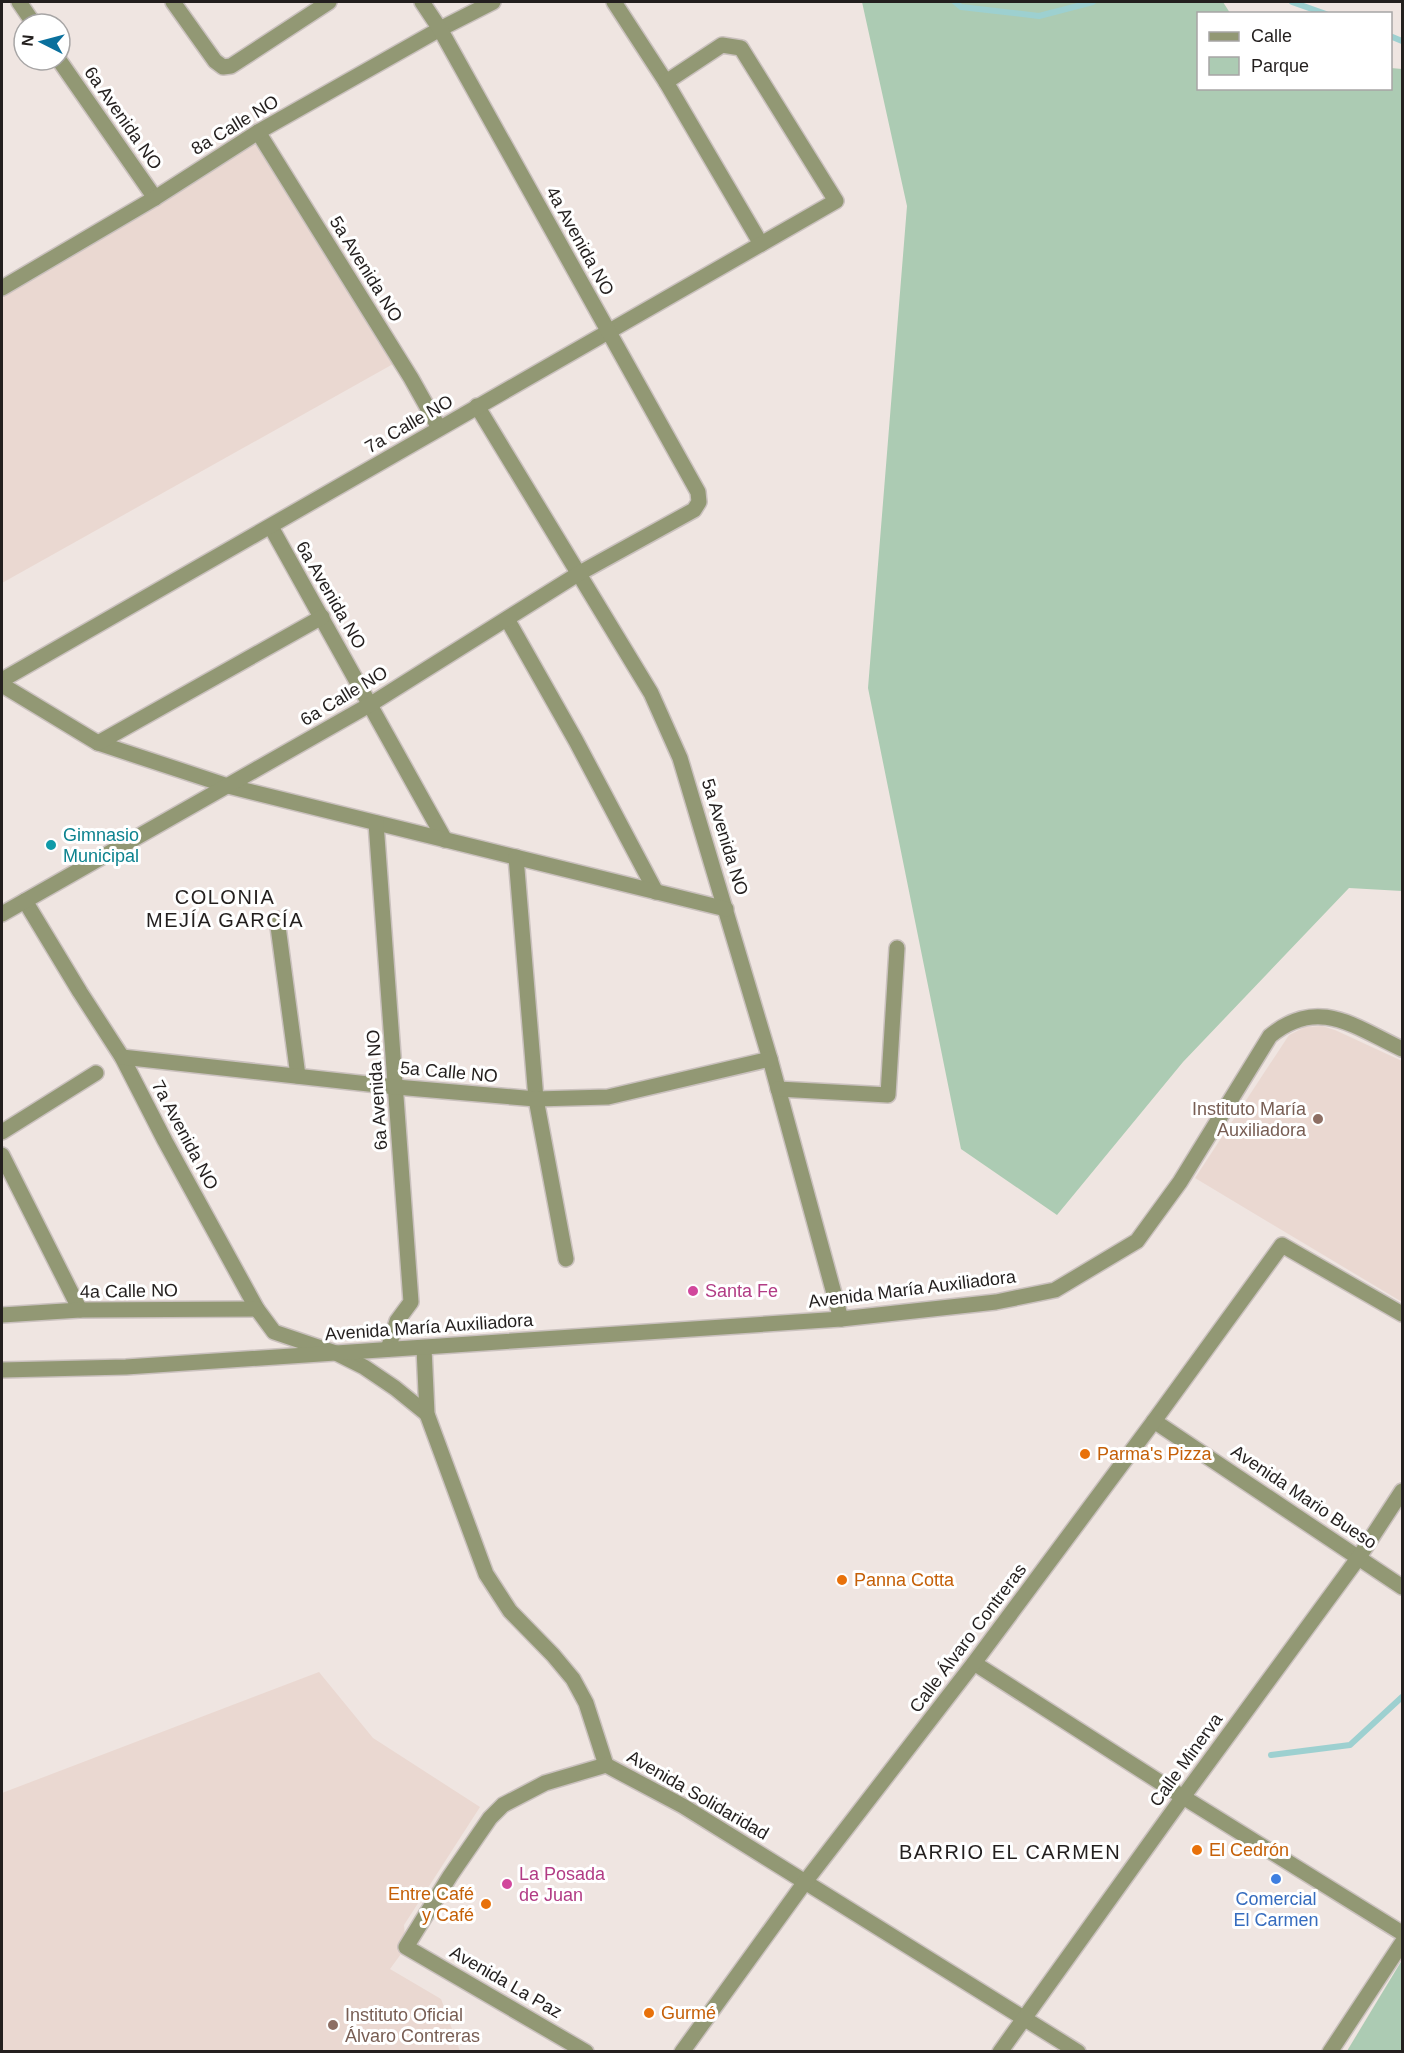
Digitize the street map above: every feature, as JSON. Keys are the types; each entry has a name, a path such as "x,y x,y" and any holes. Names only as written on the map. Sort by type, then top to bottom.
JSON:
{"street":[{"path":"173,2 215,61 223,67 231,66 322,3"},
{"name":"4a Avenida NO","path":"422,2 440,29 698,492 699,502"},
{"name":"8a Calle NO","path":"2,288 155,198 258,132 440,29 493,2"},
{"path":"614,2 666,82 761,244"},
{"name":"7a Calle NO","path":"2,680 271,527 607,330 836,201 741,48 722,45 666,82"},
{"name":"6a Avenida NO","path":"67,72 155,198"},
{"name":"5a Avenida NO","path":"258,132 440,428"},
{"name":"5a Avenida NO","path":"477,406 651,693 680,758 770,1059 841,1319"},
{"name":"6a Calle NO","path":"2,914 371,704 578,574 694,510 699,502"},
{"name":"6a Avenida NO","path":"271,527 445,840"},
{"path":"98,743 322,617"},
{"path":"507,618 576,741 656,892"},
{"path":"2,685 98,743 228,786 726,909"},
{"name":"6a Avenida NO","path":"376,823 411,1302 397,1321 388,1349"},
{"path":"516,857 536,1099 566,1259"},
{"name":"7a Avenida NO","path":"25,900 80,992 122,1056 165,1142 257,1309 274,1332 336,1353"},
{"path":"277,919 298,1076"},
{"path":"778,1089 888,1095 897,948"},
{"name":"Avenida María Auxiliadora","path":"2,1370 126,1367 841,1319 996,1302 1055,1290 1137,1240 1180,1182 1270,1036 1293,1020 1306,1016 1333,1017 1402,1048"},
{"name":"5a Calle NO","path":"122,1056 396,1087 536,1099 608,1097 770,1059"},
{"path":"2,1132 96,1073"},
{"path":"2,1155 80,1310"},
{"name":"Calle Álvaro Contreras","path":"682,2052 805,1882 974,1663 1282,1245 1402,1314"},
{"name":"4a Calle NO","path":"2,1315 80,1310 257,1309"},
{"name":"Avenida Solidaridad","path":"424,1348 427,1414 486,1574 510,1611 573,1679 586,1703 606,1765 683,1806 1078,2052"},
{"path":"336,1353 364,1367 427,1414"},
{"name":"Avenida Mario Bueso","path":"1154,1421 1402,1587"},
{"name":"Calle Minerva","path":"1000,2052 1359,1557 1402,1491"},
{"path":"974,1663 1183,1797 1402,1933"},
{"name":"Avenida La Paz","path":"586,2052 406,1947 450,1875 490,1818 503,1805 545,1783 606,1765"},
{"path":"1330,2052 1402,1943"}],"shaded area":[{"path":"262,133 402,359 2,583 2,294"},
{"name":"Instituto María Auxiliadora","path":"1322,1026 1402,1061 1402,1302 1195,1178 1289,1035 1305,1027"},
{"path":"319,1672 373,1738 480,1807 404,1925 406,1947 390,1969 441,1999 460,2051 2,2052 2,1793"}],"green space":[{"path":"862,2 1223,2 1229,12 1197,12 1197,90 1392,90 1392,68 1402,69 1402,891 1349,888 1183,1062 1057,1215 961,1149 868,688 907,206"},
{"path":"1402,1960 1402,2051 1347,2051"}],"waterway":[{"path":"955,2 961,7 1039,16 1093,2"},
{"path":"1292,2 1320,12"},
{"path":"1392,37 1402,41"},
{"path":"1271,1755 1350,1745 1402,1697"}],"place":[{"name":"Gimnasio Municipal","path":"51,845"},
{"name":"Instituto María Auxiliadora","path":"1318,1119"},
{"name":"Santa Fe","path":"693,1291"},
{"name":"Parma's Pizza","path":"1085,1454"},
{"name":"Panna Cotta","path":"842,1580"},
{"name":"El Cedrón","path":"1197,1850"},
{"name":"Comercial El Carmen","path":"1276,1879"},
{"name":"La Posada de Juan","path":"507,1884"},
{"name":"Entre Café y Café","path":"486,1904"},
{"name":"Gurmé","path":"649,2013"},
{"name":"Instituto Oficial Álvaro Contreras","path":"333,2025"}],"district":[{"name":"COLONIA MEJÍA GARCÍA","path":"225,908"},
{"name":"BARRIO EL CARMEN","path":"1010,1852"}]}
